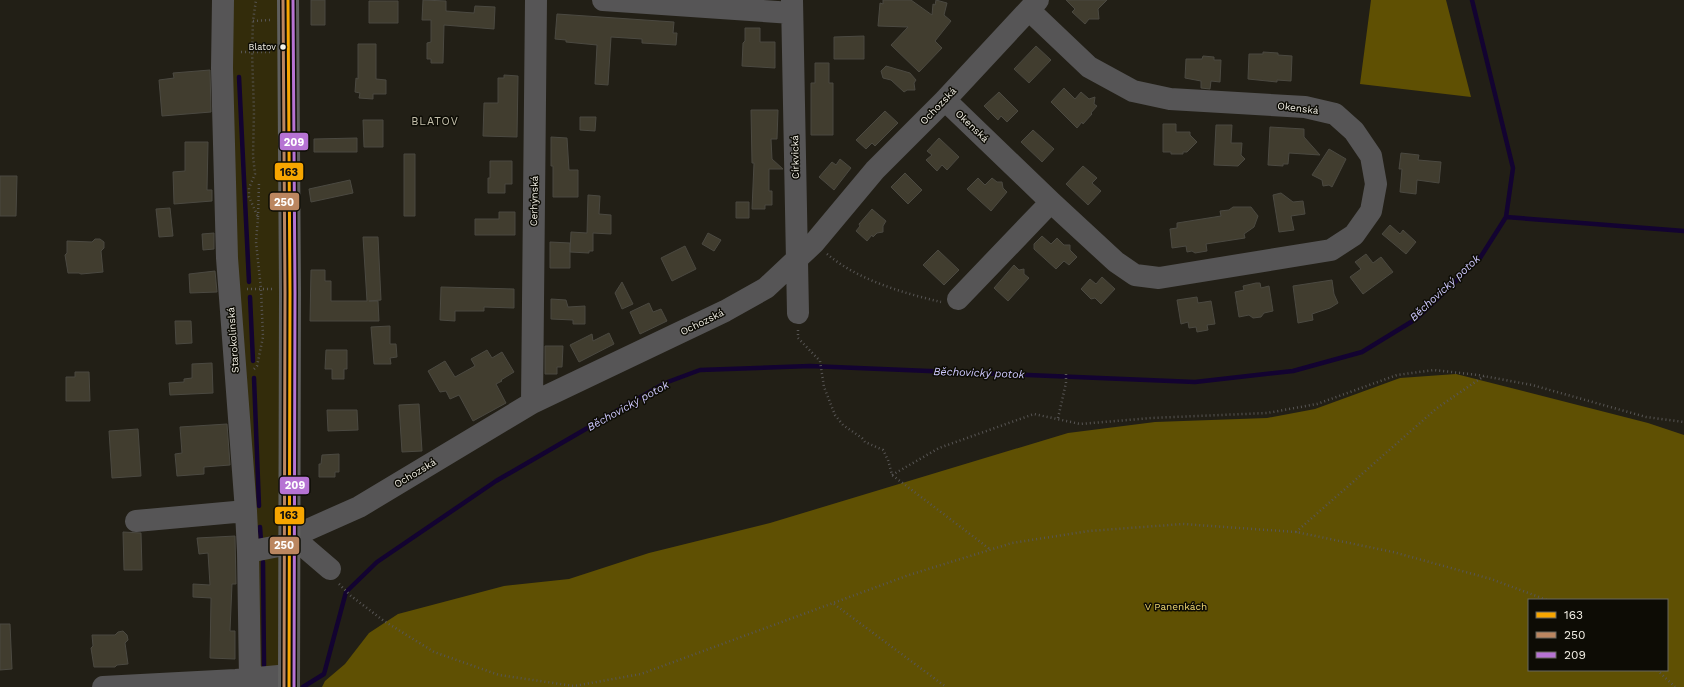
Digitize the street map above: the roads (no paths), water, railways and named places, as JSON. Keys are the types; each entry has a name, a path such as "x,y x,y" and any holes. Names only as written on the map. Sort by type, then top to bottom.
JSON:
{"main road":[{"path":"288,0 292,542 289,681"}],"street":[{"name":"Starokolínská","path":"224,0 222,76 227,258 246,511 250,679"},
{"name":"Cerhýnská","path":"532,403 536,0"},
{"path":"603,0 792,7"},
{"name":"Ochozská","path":"292,542 305,531 359,507 532,403 725,311 766,288 814,243 875,170 945,100 1034,5"},
{"name":"Okenská","path":"945,100 1116,262 1135,275 1159,278 1331,250 1354,235 1371,211 1376,184 1371,156 1354,131 1335,114 1305,107 1170,99 1133,91 1089,67 1034,5"},
{"name":"Církvická","path":"792,7 798,313"},
{"path":"958,300 1051,202"},
{"path":"136,521 246,511"},
{"path":"248,552 292,542 335,577"},
{"path":"103,687 250,679 289,681"}],"waterway":[{"name":"Běchovický potok","path":"303,687 324,674 346,592 377,562 496,481 665,383 700,370 810,366 1195,382 1293,371 1362,352 1416,319 1480,258 1506,217 1513,168 1472,0"},
{"path":"239,77 249,282"},
{"path":"1506,217 1684,231"},
{"path":"250,297 253,361"},
{"path":"254,378 259,506"},
{"path":"260,527 261,541"},
{"path":"263,562 264,665"}],"place":[{"name":"Blatov","path":"283,47"}],"district":[{"name":"BLATOV","path":"435,121"}],"park label":[{"name":"V Panenkách","path":"1176,606"}]}
